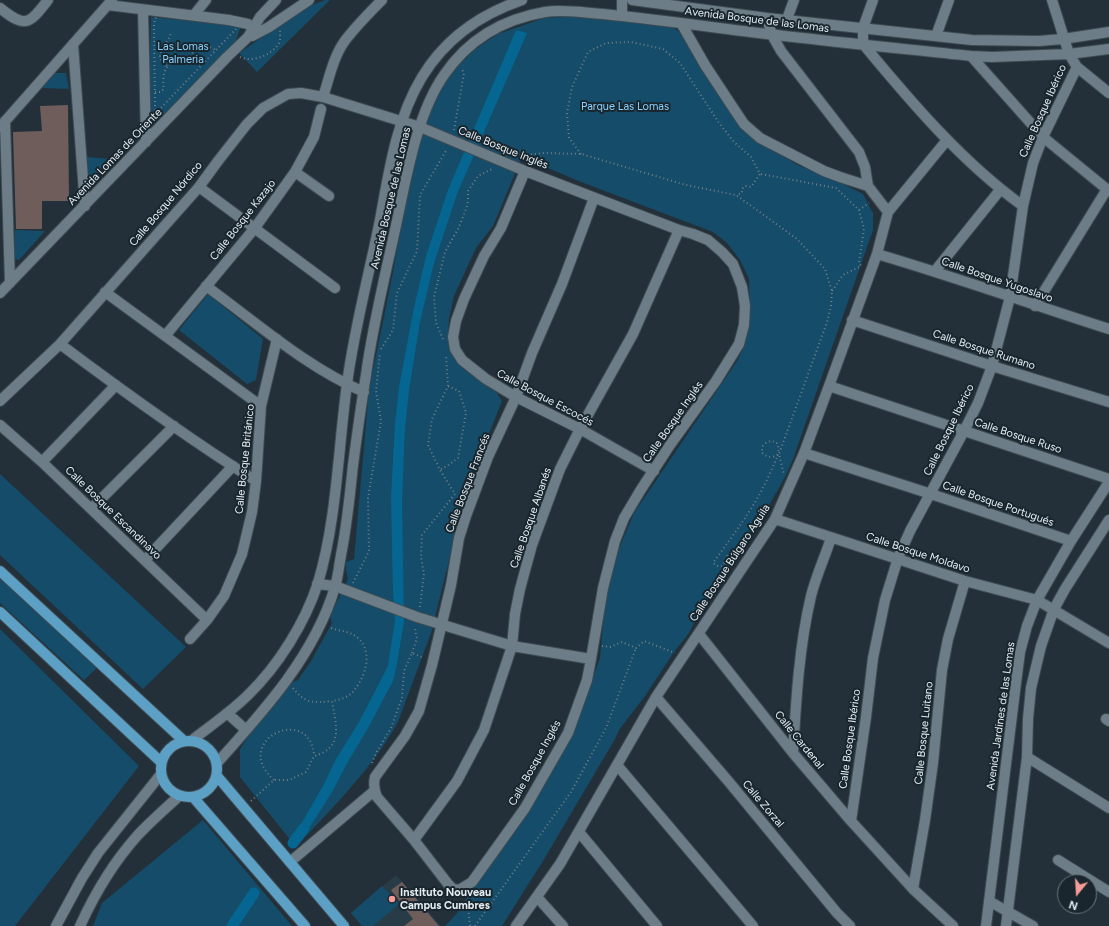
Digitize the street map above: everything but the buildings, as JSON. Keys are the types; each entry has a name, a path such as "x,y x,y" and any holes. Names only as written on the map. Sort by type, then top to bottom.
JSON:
{"main road":[{"path":"0,571 188,741"},
{"path":"0,612 161,762"},
{"path":"188,741 200,743 208,748 217,763 217,776 211,786 205,792 193,797 179,796 171,791 164,783 161,774 161,762 165,754 170,748 188,741"},
{"path":"217,776 344,926"},
{"path":"193,797 305,926"}],"street":[{"path":"0,8 14,20 25,22 34,18 48,0"},
{"path":"194,15 206,0"},
{"name":"Avenida Lomas de Oriente","path":"253,33 260,18 276,0"},
{"name":"Avenida Lomas de Oriente","path":"0,293 227,57 253,33 269,27 309,0"},
{"path":"323,97 333,66 344,43 354,29 382,0"},
{"name":"Avenida Bosque de las Lomas","path":"188,741 228,713 260,684 291,641 304,617 317,584 334,506 347,385 355,333 394,147 402,121 423,76 440,53 458,35 478,19 522,0"},
{"path":"622,0 622,16"},
{"name":"Avenida Bosque de las Lomas","path":"632,0 767,18 972,40 1001,41 1063,39 1109,32"},
{"path":"787,19 794,0"},
{"path":"873,0 863,28 863,44 947,140 1000,190 1023,206"},
{"path":"936,36 949,0"},
{"name":"Calle Bosque Ibérico","path":"851,821 873,658 885,600 898,558 910,531 978,403 992,366 1010,297 1023,206 1032,163 1077,67 1069,54 1063,39 1052,0"},
{"path":"10,283 2,124 110,2 143,10 194,15 243,23 253,33"},
{"path":"143,10 146,142"},
{"name":"Avenida Bosque de las Lomas","path":"217,763 287,679 307,650 322,620 335,586 347,525 366,373 405,184 420,127 432,95 442,77 454,61 479,39 496,27 512,20 546,12 566,11 622,16 772,35 971,56 1069,54 1109,48"},
{"path":"767,18 772,35 781,51 859,152 865,167 868,186 888,212 947,140"},
{"path":"681,23 705,65 744,124 760,138 824,171 868,186"},
{"path":"73,44 85,206"},
{"path":"971,56 1043,137 1108,190 1035,306"},
{"path":"1077,67 1109,93"},
{"name":"Calle Bosque Nórdico","path":"0,401 60,344 199,187 247,124 263,108 288,94 301,93 323,97 402,121"},
{"name":"Calle Bosque Kazajo","path":"165,336 254,229 296,172 314,137 321,109"},
{"name":"Calle Bosque Inglés","path":"402,121 594,198 708,240 733,264 742,287 745,306 744,325 739,344 716,381 670,445 624,518 615,540 603,588 594,644 583,692 568,733 526,808 472,882 465,888"},
{"name":"Calle Bosque Escocés","path":"525,171 501,228 484,256 464,299 456,321 454,337 456,349 462,360 486,379 516,397 580,429 654,471"},
{"path":"296,172 329,196"},
{"path":"199,187 335,288"},
{"path":"935,271 1000,190"},
{"name":"Calle Bosque Francés","path":"375,777 405,736 419,711 442,624 451,585 459,538 466,516 488,457 516,397 532,353 562,284 594,198"},
{"name":"Calle Bosque Búlgaro Aguila","path":"516,926 560,864 656,697 775,519 804,453 830,386 876,254 888,212"},
{"name":"Calle Bosque Albanés","path":"414,840 457,781 484,730 512,646 519,595 532,545 560,469 580,429 633,334 679,230"},
{"name":"Calle Bosque Yugoslavo","path":"876,254 935,271 1035,306 1109,329"},
{"path":"206,286 319,368 347,385 364,392"},
{"path":"105,292 262,406"},
{"path":"363,300 379,306"},
{"name":"Calle Bosque Rumano","path":"852,320 992,366 1109,402"},
{"name":"Calle Bosque Británico","path":"190,639 207,620 224,596 242,554 252,512 262,406 277,339"},
{"path":"60,344 174,426 256,481"},
{"path":"42,462 116,385"},
{"name":"Calle Bosque Ruso","path":"830,386 1109,479"},
{"name":"Calle Bosque Escandinavo","path":"0,425 42,462 207,620"},
{"path":"91,509 174,426"},
{"name":"Calle Bosque Portugués","path":"804,453 1071,541"},
{"path":"144,560 233,466"},
{"name":"Avenida Jardines de las Lomas","path":"986,926 1020,652 1027,626 1037,600 1071,541 1109,482"},
{"name":"Calle Bosque Moldavo","path":"775,519 965,581 1037,600 1109,643"},
{"path":"1006,926 1027,757 1028,719 1031,688 1041,646 1054,609 1078,567 1109,520"},
{"path":"793,753 795,703 805,627 812,595 831,538"},
{"name":"Calle Bosque Luitano","path":"913,889 933,763 942,670 948,639 965,581"},
{"path":"317,584 335,586 417,617 512,646 591,659"},
{"name":"Calle Cardenal","path":"699,634 793,753 851,821 913,889 953,926"},
{"name":"Calle Zorzal","path":"656,697 729,782 837,913 850,926"},
{"path":"228,713 246,730"},
{"path":"1027,757 1109,808"},
{"path":"617,765 753,926"},
{"path":"56,926 82,878 98,853 161,774"},
{"path":"375,777 374,791 377,797 453,889 459,890 465,888"},
{"path":"290,862 374,791"},
{"path":"80,926 101,884 117,861 138,835 179,796"},
{"path":"579,832 657,926"},
{"path":"1058,860 1109,892"},
{"path":"537,897 563,926"},
{"path":"989,901 1033,926"}],"path":[{"path":"154,24 155,92 156,109 158,111 216,50 207,46 197,49 190,55 188,60"},
{"path":"242,52 237,56 248,60 256,59 269,53 279,43 281,28"},
{"path":"167,66 162,63 160,54 171,32"},
{"path":"753,553 735,551 728,554 725,563 722,565 716,565 713,563 746,518 762,490 778,454 827,322 831,306 832,291 825,269 815,256 797,239 736,195 686,185 581,154 569,138 567,113 572,87 588,52 606,43 631,42 663,49 680,64 719,123 734,142 751,157 760,174"},
{"path":"155,92 160,92 164,89 163,76 169,63 176,60 188,60 201,65"},
{"path":"348,591 369,551 368,498 381,421 376,391 381,348 393,330 397,293 417,251 420,195 452,141 464,73 454,61"},
{"path":"736,195 742,193 742,189 745,186 752,187 760,174"},
{"path":"760,174 836,188 859,210 864,229 859,262 861,266 843,275 832,291"},
{"path":"443,340 436,323 434,297 445,252 458,229 465,212 468,202 468,191"},
{"path":"859,210 878,199"},
{"path":"375,777 369,770 376,753 391,728 402,698 404,671 417,638 415,631 421,601 424,574 421,557 422,535 455,494 440,470 428,445 432,419 448,386 446,354"},
{"path":"440,470 458,458 466,413 459,391 448,386"},
{"path":"778,454 771,458 767,457 762,453 762,447 766,442 771,440 778,444 778,454 785,477 790,484"},
{"path":"287,679 300,696 316,703 342,699 351,693 363,676 367,662 365,648 357,638 346,630 328,627"},
{"path":"475,926 572,792 606,728 636,648 644,641 683,656"},
{"path":"594,644 610,647 622,642 636,648"},
{"path":"412,653 423,658 432,665"},
{"path":"314,756 321,754 332,747 336,739 332,701"},
{"path":"244,808 274,780 289,780 306,772 314,756 313,748 310,742 300,732 285,729 274,733 261,750 260,757 262,765 266,772 274,780"},
{"path":"465,888 470,926"}],"shaded area":[{"path":"516,30 527,33 457,194 434,263 420,322 409,390 405,428 402,501 404,622 393,681 332,792 299,844 293,838 323,786 336,759 359,722 388,665 395,621 391,497 395,424 399,387 413,312 426,256 448,190"},
{"name":"Instituto Nouveau Campus Cumbres","path":"396,875 441,926 362,926 351,913"}],"green space":[{"name":"Las Lomas Palmeria","path":"325,0 330,0 257,72 239,53 307,7"},
{"name":"Parque Las Lomas","path":"573,16 668,25 677,30 685,39 756,141 798,165 863,194 873,213 873,230 793,459 785,477 742,551 701,609 689,633 619,730 543,861 502,926 445,926 458,912 513,833 544,784 572,735 600,658 606,590 618,551 634,513 737,361 744,347 750,323 749,279 740,260 727,243 713,232 581,182 522,157 493,226 476,248 454,296 449,319 448,338 467,368 497,393 502,401 466,492 431,633 398,722 388,739 364,772 296,847 240,777 240,749 262,716 290,683 298,680 311,661 332,623 330,616 348,579 346,562 354,559 369,390 410,180 429,110 445,83 459,65 474,50 498,34 544,18"},
{"name":"Las Lomas Palmeria","path":"151,17 241,26 233,49 148,136"},
{"path":"55,73 66,73 69,89 42,88"},
{"path":"87,157 110,159 89,183"},
{"path":"15,230 45,231 19,260 15,259"},
{"path":"208,294 263,339 256,380 247,384 179,330"},
{"path":"0,474 186,647 143,689 0,555"},
{"path":"0,577 99,666 84,680 0,603"},
{"path":"0,629 139,766 15,926 0,926"},
{"path":"203,820 292,926 93,926 102,903"},
{"path":"382,886 399,904 373,926 362,926 351,913"}],"waterway":[{"path":"293,843 304,828"},
{"path":"232,926 254,893"}],"place":[{"name":"Instituto Nouveau Campus Cumbres","path":"392,899"}]}
